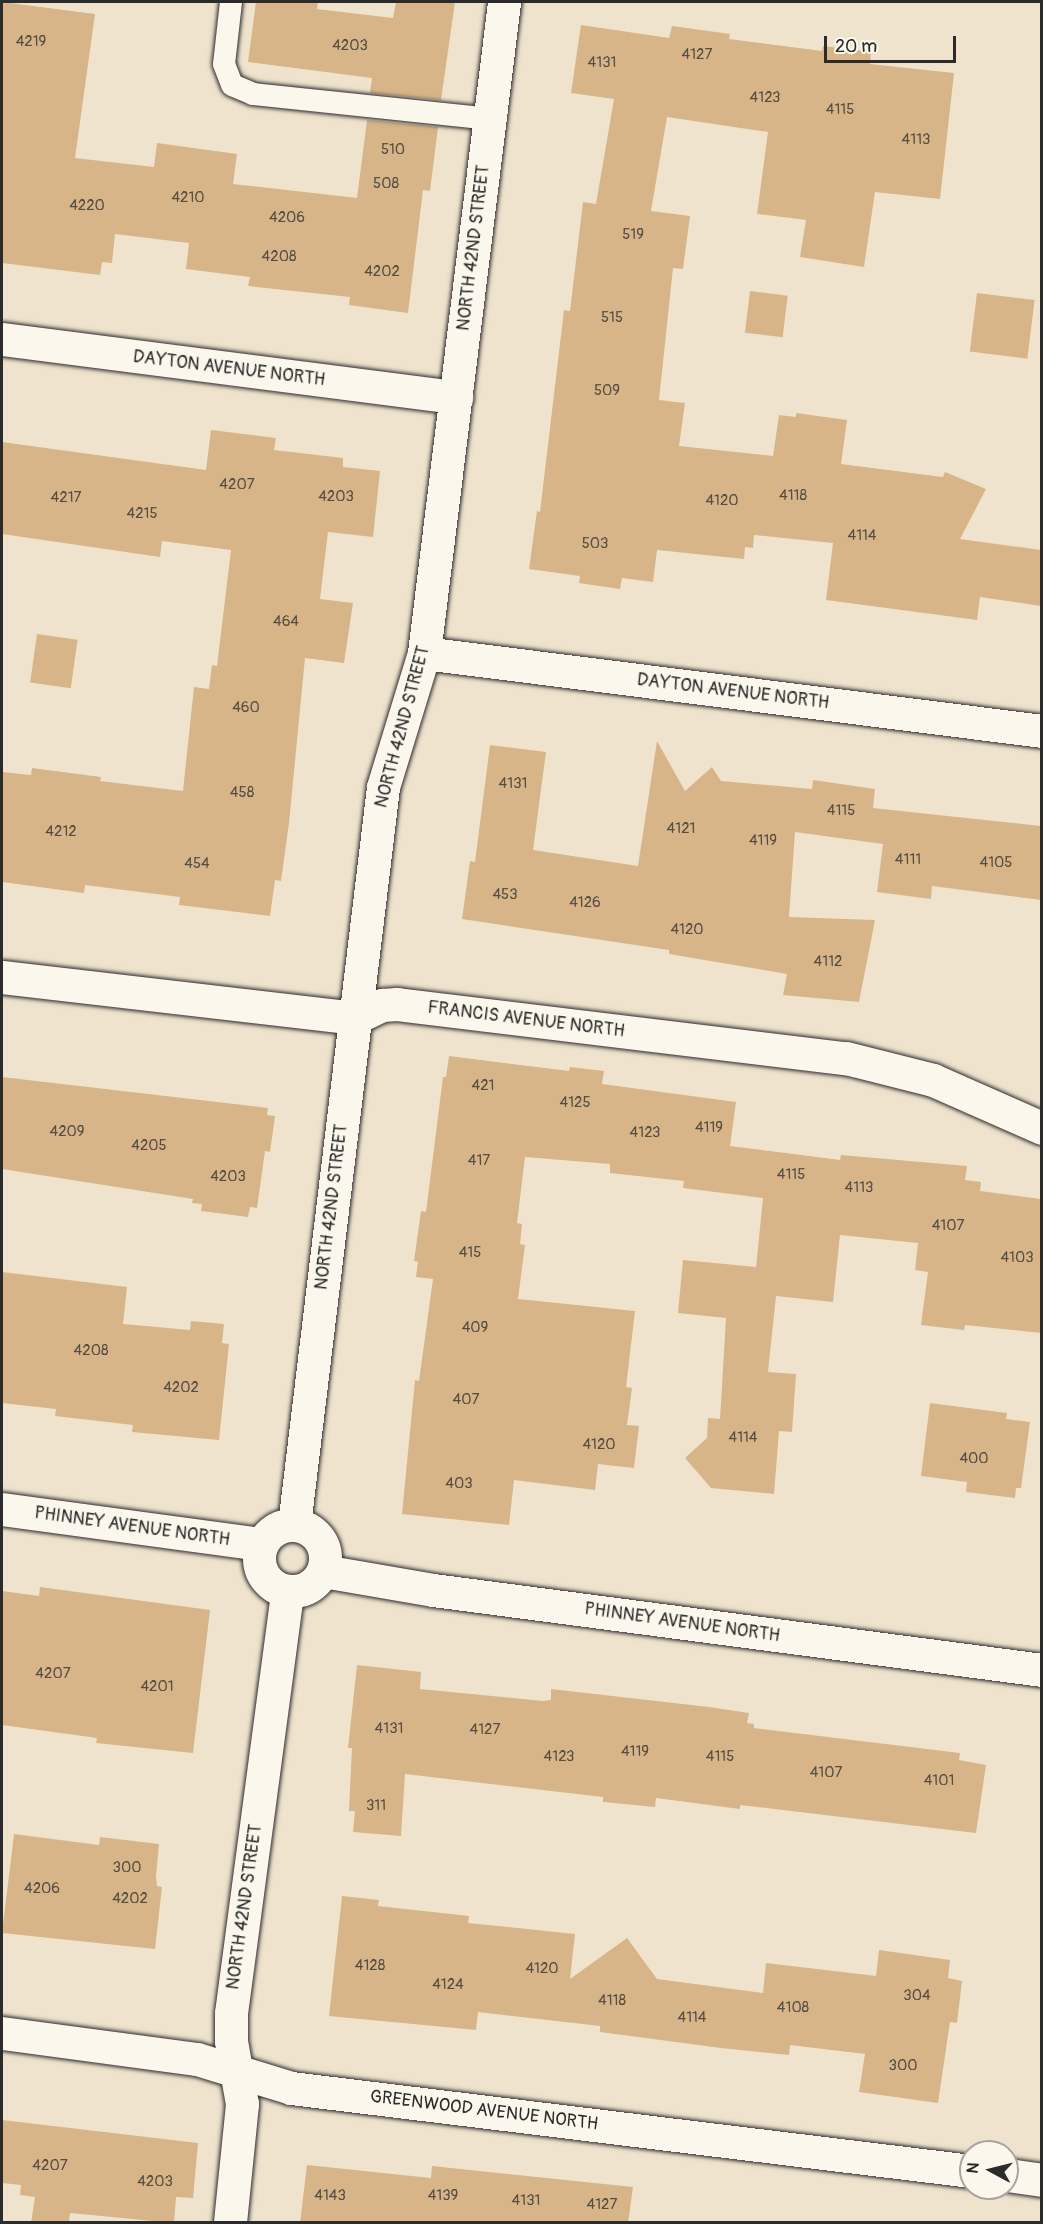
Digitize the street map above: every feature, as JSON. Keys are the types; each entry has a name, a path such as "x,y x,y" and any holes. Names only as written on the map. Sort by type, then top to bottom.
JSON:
{"street":[{"name":"NORTH 42ND STREET","path":"294,1525 383,787 424,653 504,2"},
{"name":"DAYTON AVENUE NORTH","path":"2,339 456,397"},
{"name":"DAYTON AVENUE NORTH","path":"424,653 1041,731"},
{"path":"2,977 355,1018"},
{"name":"FRANCIS AVENUE NORTH","path":"355,1018 382,1005 397,1004 846,1058 933,1080 1041,1128"},
{"name":"PHINNEY AVENUE NORTH","path":"2,1509 262,1544"},
{"path":"294,1525 313,1532 321,1540 326,1560 323,1571 309,1587 287,1591 265,1578 259,1561 262,1544 278,1528 294,1525"},
{"name":"PHINNEY AVENUE NORTH","path":"323,1571 433,1590 1041,1670"},
{"name":"NORTH 42ND STREET","path":"230,2223 242,2131 243,2104 235,2069 231,2013 287,1591"},
{"name":"GREENWOOD AVENUE NORTH","path":"2,2032 166,2054 235,2069 291,2088 959,2170"},
{"path":"1019,2177 1041,2180"}],"lane":[{"path":"231,2 224,64 232,85 254,94 490,119"}],"building":[{"path":"2,2 95,14 75,158 154,167 157,143 237,154 233,184 357,198 367,120 438,127 430,191 423,190 408,313 349,305 350,297 248,286 250,277 186,269 189,243 115,234 112,263 102,262 100,275 2,263"},
{"path":"256,2 318,2 317,9 393,18 396,2 455,2 441,100 370,93 372,78 248,62"},
{"path":"581,25 669,38 672,26 730,34 729,39 822,51 823,46 871,52 870,64 954,73 940,199 875,192 864,267 800,257 806,220 757,214 768,132 667,117 651,211 690,216 683,269 673,268 659,400 685,403 679,446 773,456 779,415 796,417 796,413 847,420 841,464 943,477 945,472 986,489 960,539 1041,550 1041,606 980,597 977,620 826,600 833,543 754,535 753,548 745,547 744,559 657,550 653,582 622,578 620,589 579,583 580,576 529,569 537,511 540,512 564,310 570,311 583,202 596,204 614,99 571,93"},
{"path":"750,291 788,296 783,337 745,333"},
{"path":"977,293 1035,300 1027,359 970,352"},
{"path":"211,430 276,438 274,450 343,458 343,467 380,471 373,537 328,532 320,599 353,603 344,663 305,658 289,823 281,881 275,880 270,916 179,905 180,897 85,885 84,893 2,882 2,772 31,775 32,768 101,777 100,781 183,791 194,687 209,689 212,665 217,666 231,550 162,541 160,557 2,534 2,442 206,470"},
{"path":"37,634 78,640 71,688 30,683"},
{"path":"657,741 685,791 712,767 721,781 812,789 813,780 875,789 873,808 1041,826 1041,900 932,886 931,899 877,892 883,844 795,832 789,917 875,920 859,1002 783,995 787,974 669,954 669,950 462,919 470,861 475,862 490,745 546,752 533,850 638,866"},
{"path":"449,1056 569,1071 570,1067 604,1071 602,1084 736,1102 730,1146 840,1160 841,1155 967,1166 965,1180 981,1182 980,1191 1041,1199 1041,1333 965,1325 964,1330 921,1325 928,1272 915,1270 918,1243 840,1235 833,1302 776,1296 768,1372 796,1374 792,1432 779,1431 774,1494 711,1488 685,1458 707,1438 708,1418 720,1419 726,1318 678,1313 683,1260 756,1267 763,1198 683,1188 684,1181 610,1173 610,1164 525,1157 517,1223 522,1224 520,1244 525,1245 518,1299 635,1311 626,1387 632,1388 627,1425 639,1426 634,1468 598,1464 595,1490 514,1480 509,1525 402,1514 415,1380 419,1381 433,1279 416,1277 418,1262 414,1261 421,1211 426,1212 443,1077 446,1077"},
{"path":"2,1077 268,1108 267,1115 275,1116 270,1152 265,1151 257,1208 250,1207 248,1217 201,1211 202,1204 192,1203 193,1199 2,1169"},
{"path":"2,1272 127,1287 123,1324 190,1330 191,1321 224,1324 222,1343 229,1344 219,1440 132,1432 133,1425 55,1416 56,1409 2,1403"},
{"path":"930,1403 1007,1413 1006,1419 1030,1422 1021,1488 1016,1488 1015,1498 966,1492 967,1482 921,1476"},
{"path":"40,1587 210,1610 193,1753 96,1743 97,1738 2,1725 2,1591 39,1596"},
{"path":"357,1665 421,1672 420,1689 543,1701 551,1700 551,1689 709,1707 749,1713 747,1723 754,1724 754,1728 960,1753 959,1760 986,1765 976,1833 740,1805 740,1809 656,1798 655,1807 603,1802 603,1797 405,1774 401,1836 353,1832 355,1811 349,1811 352,1748 348,1748"},
{"path":"14,1834 99,1845 100,1837 159,1844 156,1876 157,1886 162,1887 155,1949 2,1933"},
{"path":"342,1896 379,1900 378,1906 469,1916 468,1923 575,1934 570,1979 627,1938 657,1979 763,1993 766,1963 876,1976 879,1950 950,1960 948,1978 962,1981 957,2023 950,2022 938,2103 859,2092 865,2054 790,2045 789,2055 721,2048 600,2032 600,2026 478,2012 476,2030 329,2016"},
{"path":"2,2120 198,2143 193,2198 176,2197 174,2223 70,2213 69,2223 31,2223 35,2197 20,2195 21,2185 2,2183"},
{"path":"307,2165 431,2178 432,2166 633,2187 628,2223 300,2223"}]}
